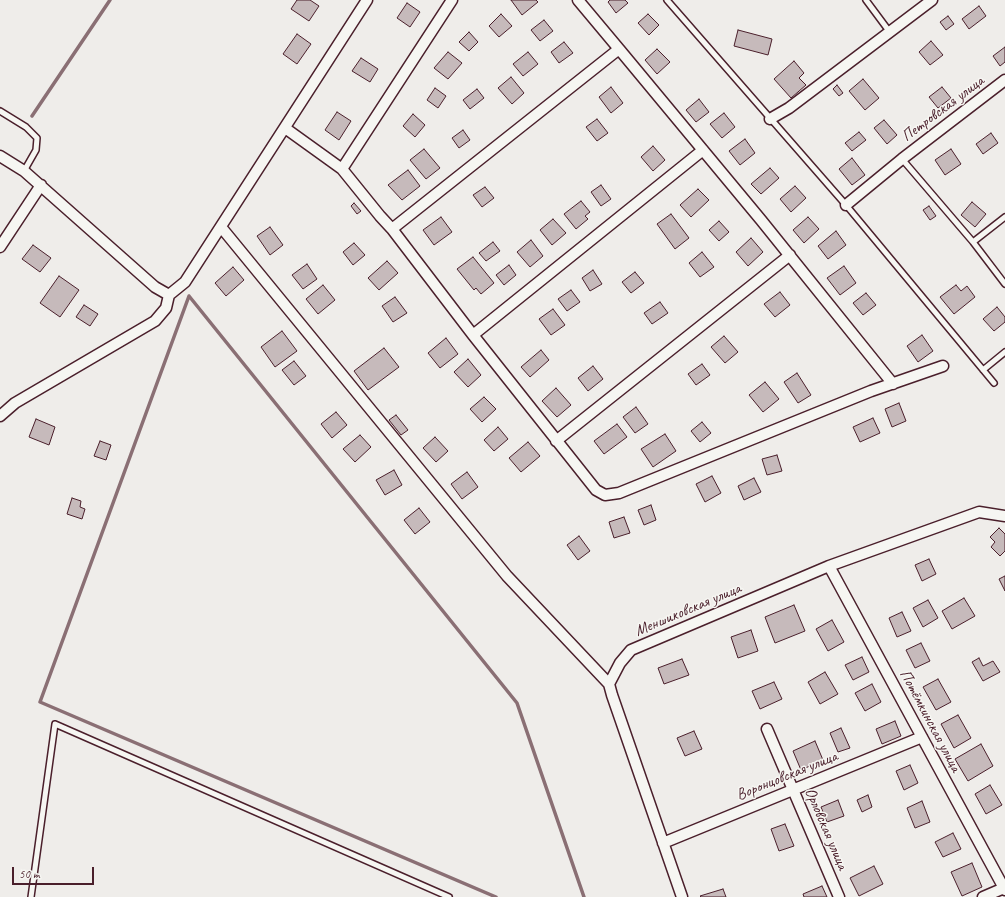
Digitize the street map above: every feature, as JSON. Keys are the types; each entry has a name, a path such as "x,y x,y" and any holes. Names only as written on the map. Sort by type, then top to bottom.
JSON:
{"street":[{"path":"0,416 15,403 155,321 166,308 169,295 185,282 222,227 368,0"},
{"path":"342,169 452,0"},
{"path":"578,0 790,255 893,384"},
{"path":"770,119 789,108 932,0"},
{"path":"392,229 619,50"},
{"name":"Петровская улица","path":"846,205 901,160 1005,80"},
{"path":"285,128 342,169 392,229 556,441 596,490 605,495 619,493 893,384 943,366"},
{"path":"473,335 703,150"},
{"path":"0,156 24,171 155,287 169,295"},
{"path":"0,247 41,185"},
{"path":"222,227 507,576 609,684 682,897"},
{"path":"556,441 790,255"},
{"name":"Меншиковская улица","path":"609,684 620,663 631,650 829,566 979,512 1005,516"},
{"name":"Потёмкинская улица","path":"829,566 1004,889"},
{"name":"Орловская улица","path":"767,729 839,897"},
{"name":"Воронцовская улица","path":"663,843 922,737"},
{"path":"983,897 1004,889"}],"lane":[{"path":"667,0 846,205 994,383"},
{"path":"866,0 889,31"},
{"path":"0,110 26,127 37,138 36,150 24,171"},
{"path":"901,160 973,242 1005,284"},
{"path":"973,242 1005,216"},
{"path":"983,370 1005,352"},
{"path":"31,897 55,724 449,897"}],"building":[{"path":"297,0 310,0 319,6 309,21 291,9"},
{"path":"511,0 536,0 538,2 522,15"},
{"path":"610,0 625,0 628,3 616,13 608,2"},
{"path":"407,3 420,12 410,27 397,18"},
{"path":"979,6 986,16 969,29 962,19"},
{"path":"501,14 512,26 499,37 489,26"},
{"path":"648,14 659,25 649,35 638,23"},
{"path":"948,16 954,24 946,30 940,22"},
{"path":"544,20 553,31 540,41 531,30"},
{"path":"738,30 772,39 768,55 734,46"},
{"path":"469,32 478,42 469,51 459,42"},
{"path":"297,34 311,44 297,64 283,54"},
{"path":"931,41 943,55 930,65 919,52"},
{"path":"564,42 573,53 559,63 551,52"},
{"path":"1005,47 1005,62 1000,66 993,56"},
{"path":"657,49 670,62 657,74 645,60"},
{"path":"448,52 462,63 448,79 434,68"},
{"path":"528,52 538,64 523,76 513,64"},
{"path":"361,58 378,69 370,82 352,71"},
{"path":"794,61 804,73 799,78 806,85 791,98 774,79"},
{"path":"511,77 524,93 512,104 498,88"},
{"path":"863,79 879,98 865,110 849,91"},
{"path":"837,85 843,93 839,96 833,89"},
{"path":"611,87 623,103 611,113 599,97"},
{"path":"942,87 951,98 938,108 929,97"},
{"path":"435,88 446,96 438,108 427,100"},
{"path":"477,89 484,98 470,109 463,100"},
{"path":"699,99 709,112 696,122 686,110"},
{"path":"337,112 351,121 339,140 325,130"},
{"path":"724,113 735,127 722,138 710,124"},
{"path":"413,114 425,125 415,137 403,126"},
{"path":"597,119 608,133 597,141 586,127"},
{"path":"884,120 897,135 887,144 874,128"},
{"path":"463,130 470,140 459,148 452,138"},
{"path":"859,132 866,140 852,151 845,143"},
{"path":"991,133 998,143 983,154 976,144"},
{"path":"745,139 755,153 740,165 729,151"},
{"path":"653,146 665,160 653,171 641,157"},
{"path":"424,149 440,168 426,179 410,160"},
{"path":"951,149 961,164 945,175 935,160"},
{"path":"852,158 865,175 852,185 839,169"},
{"path":"770,168 779,178 761,194 751,184"},
{"path":"408,170 420,186 402,200 388,185"},
{"path":"601,185 611,199 601,206 591,192"},
{"path":"795,186 806,198 791,212 780,199"},
{"path":"485,187 494,198 482,207 473,195"},
{"path":"698,189 709,200 691,217 680,205"},
{"path":"581,201 590,212 585,216 588,219 576,229 564,214"},
{"path":"972,202 986,214 975,227 961,215"},
{"path":"354,203 361,211 357,214 351,206"},
{"path":"929,206 936,216 930,220 923,210"},
{"path":"671,214 689,238 675,249 657,224"},
{"path":"441,217 452,232 434,245 423,230"},
{"path":"808,217 819,229 804,243 793,230"},
{"path":"553,219 566,233 552,245 540,230"},
{"path":"719,221 729,232 719,241 709,230"},
{"path":"270,227 283,245 270,255 257,236"},
{"path":"836,231 846,245 828,259 818,246"},
{"path":"751,238 763,252 748,266 736,252"},
{"path":"531,240 543,256 530,267 517,252"},
{"path":"493,242 500,251 486,261 479,253"},
{"path":"354,243 365,255 353,265 343,252"},
{"path":"33,245 51,258 40,272 22,259"},
{"path":"702,252 714,267 700,277 689,263"},
{"path":"473,257 494,283 481,294 476,288 474,290 457,269"},
{"path":"387,261 398,273 379,290 368,278"},
{"path":"307,264 317,279 303,289 292,275"},
{"path":"509,265 516,275 504,285 496,275"},
{"path":"844,266 856,283 840,295 827,278"},
{"path":"233,267 244,280 226,296 215,283"},
{"path":"593,270 602,284 590,291 582,278"},
{"path":"635,272 644,283 631,293 622,282"},
{"path":"59,276 79,290 60,317 40,303"},
{"path":"323,285 335,300 318,314 306,299"},
{"path":"956,285 961,291 967,286 975,297 954,314 940,297"},
{"path":"571,290 580,302 567,311 558,299"},
{"path":"780,292 790,305 775,317 764,304"},
{"path":"866,293 876,305 863,315 853,303"},
{"path":"395,297 407,313 393,322 382,306"},
{"path":"660,302 668,313 652,324 644,313"},
{"path":"84,305 98,314 90,326 76,317"},
{"path":"997,307 1005,317 1005,322 994,331 983,319"},
{"path":"553,309 565,325 551,335 539,319"},
{"path":"282,331 297,351 275,367 261,347"},
{"path":"922,335 933,351 918,362 907,346"},
{"path":"724,336 738,352 725,363 711,347"},
{"path":"446,338 458,354 440,368 428,353"},
{"path":"384,348 399,367 368,390 354,371"},
{"path":"541,350 549,360 530,377 521,367"},
{"path":"468,359 481,375 468,387 454,372"},
{"path":"294,361 306,376 294,385 282,370"},
{"path":"702,364 710,375 696,385 688,374"},
{"path":"593,366 603,379 588,391 578,378"},
{"path":"797,373 811,395 798,403 784,382"},
{"path":"765,382 779,399 763,412 749,395"},
{"path":"556,388 571,405 557,417 542,401"},
{"path":"484,397 496,409 482,422 470,409"},
{"path":"899,403 906,421 892,427 885,409"},
{"path":"636,407 648,424 635,433 623,417"},
{"path":"336,412 347,425 332,438 321,424"},
{"path":"396,415 408,430 401,435 389,420"},
{"path":"873,418 880,433 860,442 853,427"},
{"path":"36,419 55,427 49,445 29,437"},
{"path":"702,422 711,433 700,442 691,431"},
{"path":"617,424 627,437 604,454 594,441"},
{"path":"498,427 508,439 494,451 484,440"},
{"path":"665,434 676,451 653,467 641,449"},
{"path":"360,435 371,447 355,462 343,449"},
{"path":"435,437 448,451 436,462 423,448"},
{"path":"100,441 111,445 106,460 94,456"},
{"path":"528,442 540,456 521,472 509,458"},
{"path":"777,455 782,471 767,475 762,459"},
{"path":"394,470 402,485 385,495 376,480"},
{"path":"467,472 478,487 462,499 451,484"},
{"path":"712,476 721,493 705,502 696,484"},
{"path":"754,478 761,492 744,500 738,486"},
{"path":"72,498 81,501 80,507 85,509 82,519 67,514"},
{"path":"651,505 656,520 644,525 638,510"},
{"path":"419,508 430,522 415,534 404,520"},
{"path":"624,517 630,533 614,538 609,522"},
{"path":"999,528 1005,534 1005,551 1000,556 991,547 995,542 990,537"},
{"path":"579,536 590,551 578,560 567,545"},
{"path":"929,559 936,574 922,581 915,565"},
{"path":"1005,576 1005,591 999,579"},
{"path":"964,598 975,616 952,629 942,611"},
{"path":"928,600 938,618 923,627 913,608"},
{"path":"794,605 805,631 775,643 765,617"},
{"path":"902,612 911,631 897,637 889,618"},
{"path":"832,620 844,642 828,651 816,629"},
{"path":"751,630 758,651 738,658 731,637"},
{"path":"921,643 930,661 915,668 906,650"},
{"path":"862,657 869,672 853,680 845,665"},
{"path":"979,658 983,666 993,661 1000,672 983,681 972,662"},
{"path":"682,659 689,675 664,684 658,668"},
{"path":"825,672 838,694 820,704 808,682"},
{"path":"938,679 951,702 936,710 923,687"},
{"path":"774,682 782,699 760,709 752,691"},
{"path":"872,684 881,702 865,711 855,693"},
{"path":"958,715 971,738 954,748 941,724"},
{"path":"895,721 901,736 882,744 876,729"},
{"path":"841,728 850,748 838,752 830,733"},
{"path":"694,731 702,749 685,756 677,738"},
{"path":"815,741 823,760 801,770 793,751"},
{"path":"981,744 993,766 968,781 955,759"},
{"path":"910,765 918,783 904,790 896,771"},
{"path":"990,785 1002,805 986,814 975,794"},
{"path":"868,795 872,807 862,812 857,800"},
{"path":"838,800 844,816 827,822 821,807"},
{"path":"922,801 930,822 915,828 907,808"},
{"path":"785,824 794,846 779,851 771,829"},
{"path":"953,833 961,849 943,857 935,842"},
{"path":"972,863 982,887 962,896 951,872"},
{"path":"874,866 883,884 859,896 850,878"},
{"path":"822,886 827,897 804,897 803,894"},
{"path":"723,889 726,897 700,896"}],"waterway":[{"path":"32,116 110,0"},
{"path":"496,897 40,702 189,296 517,703 584,897"}]}
